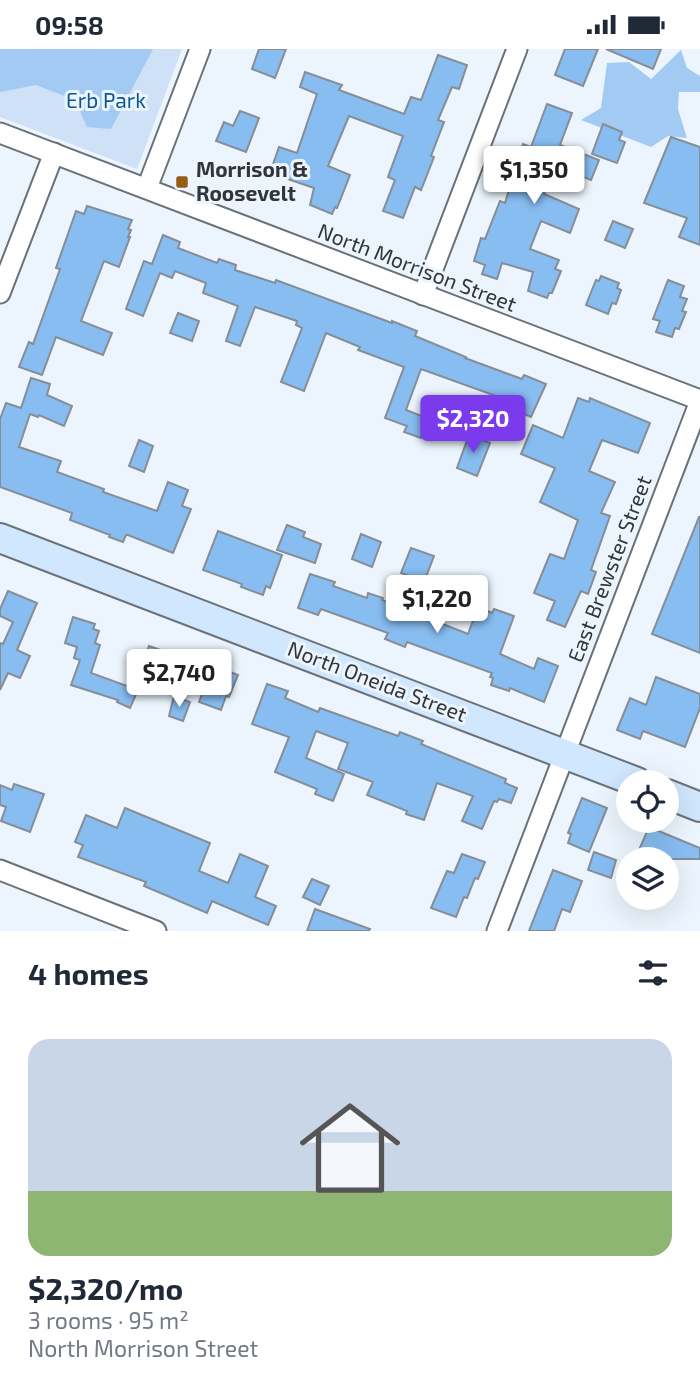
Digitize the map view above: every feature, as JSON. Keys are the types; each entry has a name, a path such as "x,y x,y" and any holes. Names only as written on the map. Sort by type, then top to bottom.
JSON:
{"main road":[{"name":"North Oneida Street","path":"0,538 616,774"},
{"path":"679,799 700,807"}],"street":[{"path":"147,188 200,49"},
{"path":"423,295 517,49"},
{"name":"North Morrison Street","path":"0,133 700,400"},
{"path":"0,293 54,153"},
{"name":"East Brewster Street","path":"497,931 700,400"},
{"path":"0,870 156,931"}],"green space":[{"name":"Erb Park","path":"0,49 182,49 137,169 0,117"},
{"path":"0,49 153,49 111,129 87,127 75,100 36,85 0,92"},
{"path":"681,50 687,68 700,76 700,92 679,92 678,109 687,138 668,136 651,147 581,120 601,108 607,63 629,62 651,79"}],"building":[{"path":"259,49 286,49 275,78 252,69"},
{"path":"565,49 598,49 583,86 555,75"},
{"path":"606,49 661,49 653,69"},
{"path":"438,55 467,65 459,89 452,87 438,120 444,122 421,190 415,187 403,218 383,211 395,180 388,177 403,136 349,116 328,166 350,175 332,214 310,205 314,188 270,173 279,147 297,153 317,94 300,87 305,72 342,85 339,90 404,114 411,97 421,100"},
{"path":"547,104 572,113 560,145 599,160 591,180 555,166 544,194 579,209 570,233 541,221 530,249 559,260 555,269 561,271 552,293 549,293 547,298 528,291 533,272 502,263 497,279 482,274 485,265 474,261 481,238 485,239 500,201 505,203 523,144 531,147"},
{"path":"240,111 259,118 246,152 216,141 224,122 233,126"},
{"path":"603,124 622,132 619,140 625,142 617,163 592,154"},
{"path":"671,137 700,147 700,245 679,237 687,218 644,203"},
{"path":"87,206 132,220 128,229 131,230 130,237 119,267 104,261 81,321 112,333 103,355 56,337 42,375 19,367 29,342 33,344 60,269 56,268 76,211 84,214"},
{"path":"613,221 633,229 625,248 605,240"},
{"path":"163,235 180,242 178,248 217,263 219,259 236,265 235,270 275,283 276,280 392,321 417,331 415,336 465,358 522,379 524,375 546,384 531,417 508,407 510,401 421,369 406,410 432,420 427,434 423,432 421,438 404,432 407,426 385,418 404,367 358,350 360,347 326,333 304,391 281,382 302,328 296,325 297,321 255,307 240,346 226,341 238,306 203,293 206,283 175,271 172,278 160,273 143,316 126,309 144,261 152,264"},
{"path":"601,276 619,283 617,288 621,290 616,304 612,303 608,314 586,305 596,280 599,281"},
{"path":"668,280 684,286 680,297 687,299 682,311 686,312 679,329 675,328 672,337 656,332 660,321 653,319"},
{"path":"178,313 199,321 192,341 170,333"},
{"path":"31,378 50,384 47,395 72,406 64,426 30,414 19,447 61,461 57,472 157,511 168,482 188,490 182,506 191,509 173,553 128,535 123,542 109,537 110,535 70,520 72,513 0,487 0,419 6,403 21,408"},
{"path":"578,398 589,402 590,398 650,423 638,453 602,440 589,471 615,482 601,513 610,516 591,570 596,572 588,594 581,591 565,627 547,620 555,601 534,593 550,554 564,559 578,520 540,502 555,468 521,454 533,425 563,438"},
{"path":"469,435 490,443 477,476 457,468"},
{"path":"139,440 153,446 144,472 129,466"},
{"path":"700,517 700,653 652,634"},
{"path":"287,525 305,532 303,537 321,544 315,563 277,550"},
{"path":"218,531 282,555 270,588 266,586 263,595 203,570"},
{"path":"361,534 381,542 372,567 352,559"},
{"path":"411,548 434,556 424,582 401,573"},
{"path":"310,574 335,582 333,586 367,598 368,593 383,598 382,600 468,634 478,607 492,613 494,609 514,616 500,654 534,669 538,658 558,666 544,702 510,688 509,691 491,685 492,673 407,642 405,647 385,639 388,633 321,609 318,615 298,608"},
{"path":"8,591 37,603 17,650 30,656 20,678 8,673 0,690 0,643 3,644 13,622 0,616 0,609"},
{"path":"73,617 95,624 93,629 99,631 95,643 100,645 91,673 138,690 130,708 117,702 118,700 71,685 80,660 74,658 77,647 65,643"},
{"path":"149,646 175,655 174,658 182,661 171,690 138,677"},
{"path":"223,669 238,675 221,710 199,702 211,670 221,673"},
{"path":"656,677 700,694 700,708 685,747 643,731 640,739 617,730 630,698 646,705"},
{"path":"267,684 288,691 285,698 318,712 320,708 398,736 400,732 423,741 421,744 506,779 505,783 517,788 511,803 499,799 494,801 482,829 462,821 473,796 437,783 424,820 406,814 407,811 367,795 373,782 338,769 348,743 316,731 306,758 344,774 333,801 315,794 317,789 275,772 289,737 252,724"},
{"path":"174,696 190,702 183,721 169,716"},
{"path":"14,784 44,794 30,832 1,821 6,807 0,805 0,785 12,790"},
{"path":"582,798 607,808 589,852 568,843 571,834 568,833"},
{"path":"125,808 210,843 199,871 228,883 240,854 268,866 255,897 276,906 268,925 212,901 207,913 144,886 146,882 78,857 83,845 75,842 86,815 117,828"},
{"path":"646,833 664,833 700,848 700,859 679,859 679,847 640,847"},
{"path":"594,852 616,860 611,878 588,870"},
{"path":"462,854 485,862 467,898 464,897 456,917 431,908 447,871 454,873"},
{"path":"553,870 582,881 570,912 562,909 554,931 529,931"},
{"path":"312,879 329,886 320,905 303,897"},
{"path":"315,909 370,929 307,931"}],"place":[{"name":"Morrison & Roosevelt","path":"182,182"}]}
